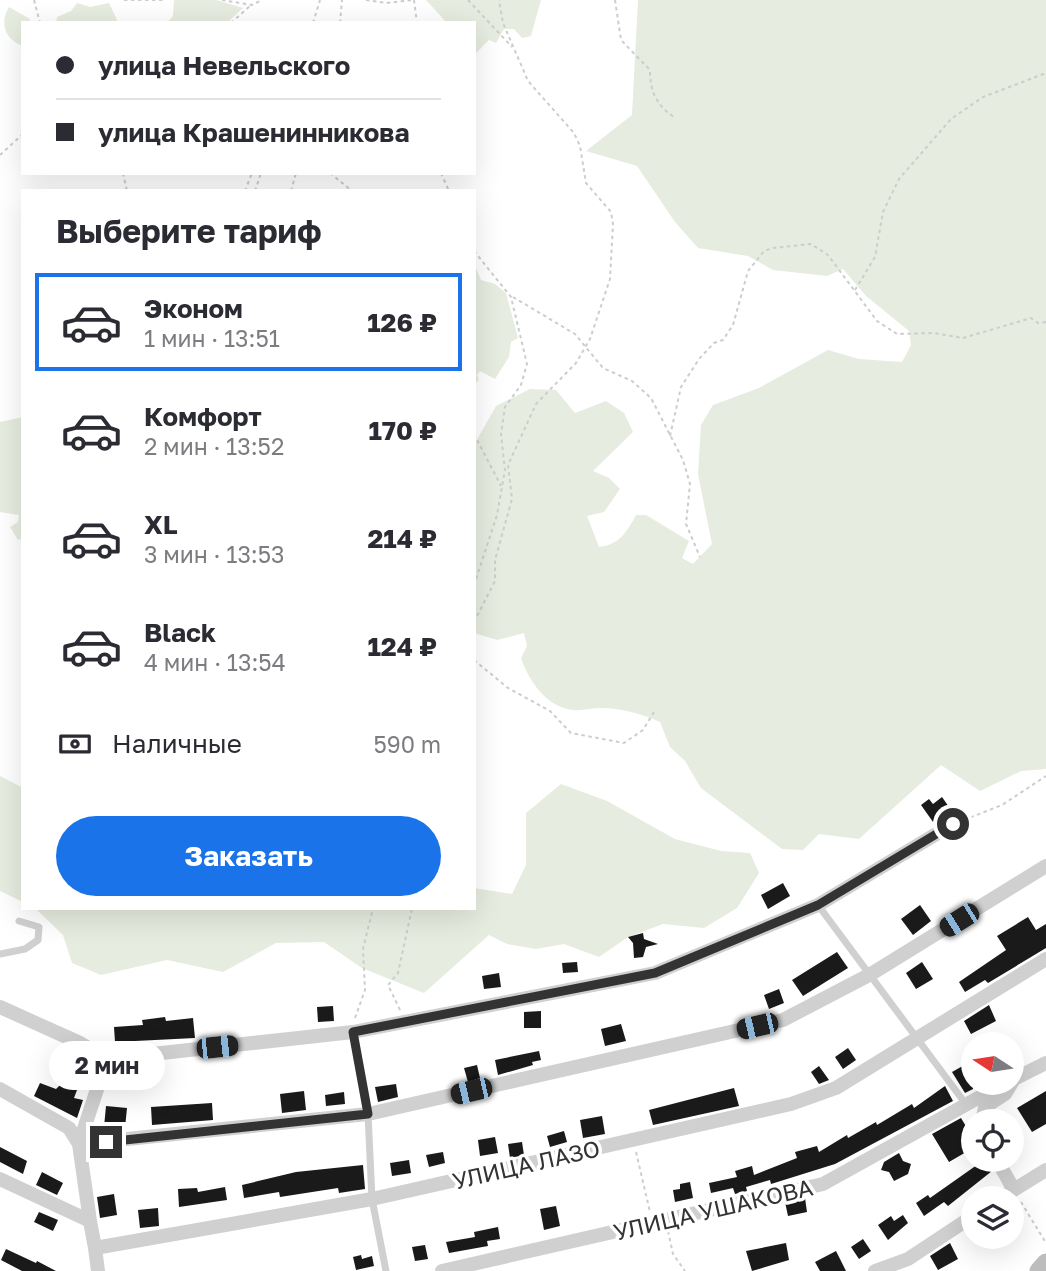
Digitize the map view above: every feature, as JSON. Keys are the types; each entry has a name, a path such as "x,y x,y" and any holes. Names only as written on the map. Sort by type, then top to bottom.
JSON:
{"main road":[{"path":"1039,1271 1046,1263"}],"street":[{"path":"0,1007 80,1043 107,1059 353,1032 655,973 818,905 953,824"},
{"path":"79,1144 368,1114 783,1020 871,974 1046,866"},
{"name":"УЛИЦА ЛАЗО","path":"95,1248 372,1199 791,1104 836,1088 1046,959"},
{"path":"79,1144 107,1059"},
{"name":"УЛИЦА УШАКОВА","path":"1024,1074 1046,1063"},
{"path":"0,1089 69,1128 79,1144 98,1271"},
{"name":"УЛИЦА УШАКОВА","path":"442,1271 823,1184 979,1096"},
{"name":"УЛИЦА УШАКОВА","path":"985,1109 1002,1096"},
{"path":"1020,1186 1046,1170"},
{"path":"0,1179 90,1221"},
{"path":"875,1271 908,1259 961,1224"}],"lane":[{"path":"818,905 965,1103"},
{"path":"0,954 25,949 38,940 39,927 19,921"},
{"path":"353,1032 368,1114 372,1199 386,1271"}],"path":[{"path":"34,0 39,21"},
{"path":"124,0 166,0"},
{"path":"222,0 252,5"},
{"path":"233,21 262,0"},
{"path":"314,21 320,0"},
{"path":"340,21 342,0"},
{"path":"366,0 386,3 414,0 417,21"},
{"path":"468,0 514,50"},
{"path":"476,618 495,581 496,556 512,499 509,464 536,404 580,358 594,329 610,274 611,212 586,183 582,152 574,133 535,93 500,14 499,0"},
{"path":"615,0 621,40 650,70 650,85 656,101 674,117"},
{"path":"854,291 875,257 883,212 899,179 951,119 983,97 1046,74"},
{"path":"0,155 21,136"},
{"path":"332,175 350,189"},
{"path":"670,436 670,424 681,387 699,359 714,344 723,340 733,325 748,271 764,251 811,244 828,255 877,321 897,334 934,333 963,338 1031,318 1038,323 1046,322"},
{"path":"476,253 511,297 517,312 527,365 522,385 505,407 501,434 505,470 496,521 476,579"},
{"path":"511,297 544,313 575,334 603,368 632,381 651,398 690,484 685,524 700,557"},
{"path":"476,438 501,486"},
{"path":"476,662 508,688 550,711 565,728 576,734 624,743 643,730 654,712"},
{"path":"953,824 1002,805 1046,776"},
{"path":"353,1032 365,990 363,949 373,910"},
{"path":"405,1020 388,985 398,973 412,910"},
{"path":"634,1139 659,1221 673,1254 685,1271"},
{"path":"1024,1207 1046,1243"}],"shaded area":[{"path":"174,0 216,0 243,8 229,21 169,21 173,16"},
{"path":"426,0 541,0 531,36 522,38 514,29 504,29 496,43 489,40 476,53 476,21 445,21"},
{"path":"638,0 1046,0 1046,769 1021,771 980,791 941,765 859,839 819,834 803,850 782,849 701,788 685,761 670,747 660,722 624,710 563,708 540,692 524,667 521,658 527,646 524,633 497,640 476,634 476,441 496,406 530,389 556,390 575,413 606,401 624,413 633,432 593,471 609,478 620,489 604,512 587,516 599,547 612,544 622,537 636,515 646,515 689,541 682,558 693,564 712,544 698,474 701,425 713,405 759,388 828,350 859,359 902,362 911,345 909,331 866,296 843,269 827,276 773,270 748,256 698,248 675,222 637,166 586,151 632,115"},
{"path":"77,3 90,7 109,3 117,20 56,21 57,17 71,11"},
{"path":"9,7 30,19 21,21 20,45 7,34 4,23"},
{"path":"476,268 481,280 495,284 506,293 518,338 511,342 509,357 495,379 480,371 477,375 479,380 476,382"},
{"path":"21,417 21,539 18,540 10,527 18,522 19,515 0,512 0,422"},
{"path":"0,776 21,787 21,901 0,891"},
{"path":"561,784 607,801 675,839 721,851 750,853 759,873 737,908 704,928 663,924 628,937 599,957 564,944 536,949 507,944 489,935 424,993 362,968 324,942 276,943 223,972 167,960 101,975 72,963 63,935 37,910 476,910 476,888 512,894 526,865 526,813"}],"building":[{"path":"942,797 949,807 933,822 921,805 929,799 933,804"},
{"path":"783,883 790,896 768,909 761,895"},
{"path":"920,905 931,921 913,935 901,919"},
{"path":"1028,917 1036,930 1046,924 1046,948 988,983 985,980 965,992 959,982 1006,950 997,936"},
{"path":"643,933 644,939 658,944 646,947 643,957 634,958 633,943 628,937"},
{"path":"837,952 848,968 803,996 792,980"},
{"path":"577,962 578,972 563,973 562,963"},
{"path":"922,962 933,979 916,989 906,973"},
{"path":"499,973 501,987 484,989 482,976"},
{"path":"779,989 784,1003 769,1009 764,995"},
{"path":"989,1005 996,1021 970,1032 964,1021"},
{"path":"333,1006 334,1021 318,1022 317,1007"},
{"path":"541,1011 541,1028 524,1028 524,1012"},
{"path":"165,1017 166,1021 193,1018 195,1038 115,1042 114,1027 143,1025 142,1020"},
{"path":"621,1024 626,1041 605,1046 601,1029"},
{"path":"848,1048 856,1060 843,1069 835,1057"},
{"path":"539,1051 541,1060 532,1062 533,1065 498,1075 495,1060"},
{"path":"477,1065 480,1078 468,1082 464,1068"},
{"path":"819,1066 829,1080 819,1084 811,1072"},
{"path":"961,1067 961,1087 952,1072"},
{"path":"40,1083 56,1089 61,1084 77,1090 74,1098 83,1100 77,1118 34,1096"},
{"path":"396,1084 398,1097 378,1102 375,1087"},
{"path":"945,1086 953,1101 835,1164 771,1184 770,1180 746,1187 747,1191 735,1194 733,1188 711,1193 709,1183 737,1177 735,1171 752,1166 754,1175 797,1158 795,1152 817,1146 819,1152 847,1135 848,1138 876,1122 877,1125 912,1104 914,1108"},
{"path":"734,1088 739,1106 653,1125 649,1110"},
{"path":"304,1091 306,1110 282,1113 280,1094"},
{"path":"1046,1091 1046,1124 1032,1132 1024,1119 1024,1109 1017,1108"},
{"path":"344,1092 345,1104 326,1106 325,1095"},
{"path":"212,1103 213,1120 152,1125 151,1107"},
{"path":"106,1106 127,1108 125,1128 104,1127"},
{"path":"602,1116 605,1134 583,1138 580,1120"},
{"path":"961,1118 961,1155 949,1162 932,1134"},
{"path":"564,1131 567,1142 550,1147 547,1136"},
{"path":"495,1137 498,1153 480,1156 478,1140"},
{"path":"522,1142 524,1155 510,1158 508,1144"},
{"path":"0,1147 27,1161 23,1174 0,1162"},
{"path":"443,1152 445,1163 429,1167 426,1155"},
{"path":"899,1153 903,1161 911,1164 908,1174 894,1181 889,1172 881,1170 884,1162"},
{"path":"409,1160 411,1173 392,1176 390,1163"},
{"path":"363,1165 365,1189 339,1193 338,1188 280,1197 279,1192 244,1198 242,1185 296,1172"},
{"path":"42,1172 63,1183 57,1195 36,1185"},
{"path":"967,1172 991,1172 973,1186 961,1186 961,1196 948,1206 944,1202 924,1216 916,1203 928,1195 930,1198"},
{"path":"690,1182 693,1198 675,1202 673,1190 680,1189 680,1184"},
{"path":"225,1187 227,1200 179,1207 178,1189 197,1188 198,1192"},
{"path":"114,1194 117,1215 100,1218 97,1197"},
{"path":"805,1198 807,1212 788,1216 785,1202"},
{"path":"556,1206 560,1226 544,1230 540,1209"},
{"path":"158,1208 159,1226 140,1228 138,1210"},
{"path":"39,1212 58,1220 53,1231 34,1222"},
{"path":"903,1215 908,1223 888,1240 878,1225 891,1216 894,1221"},
{"path":"498,1227 500,1239 487,1241 488,1246 449,1253 446,1242 475,1237 474,1232"},
{"path":"863,1239 871,1251 859,1259 851,1247"},
{"path":"786,1243 789,1260 752,1271 746,1251"},
{"path":"950,1243 958,1259 938,1270 930,1256"},
{"path":"425,1245 428,1259 415,1261 412,1247"},
{"path":"6,1249 56,1271 22,1271 1,1260"},
{"path":"836,1251 846,1271 820,1271 815,1262"},
{"path":"361,1255 362,1259 372,1256 374,1266 356,1270 353,1257"}],"route":[{"path":"106,1142 368,1114 353,1032 655,973 818,905 953,824"}]}
